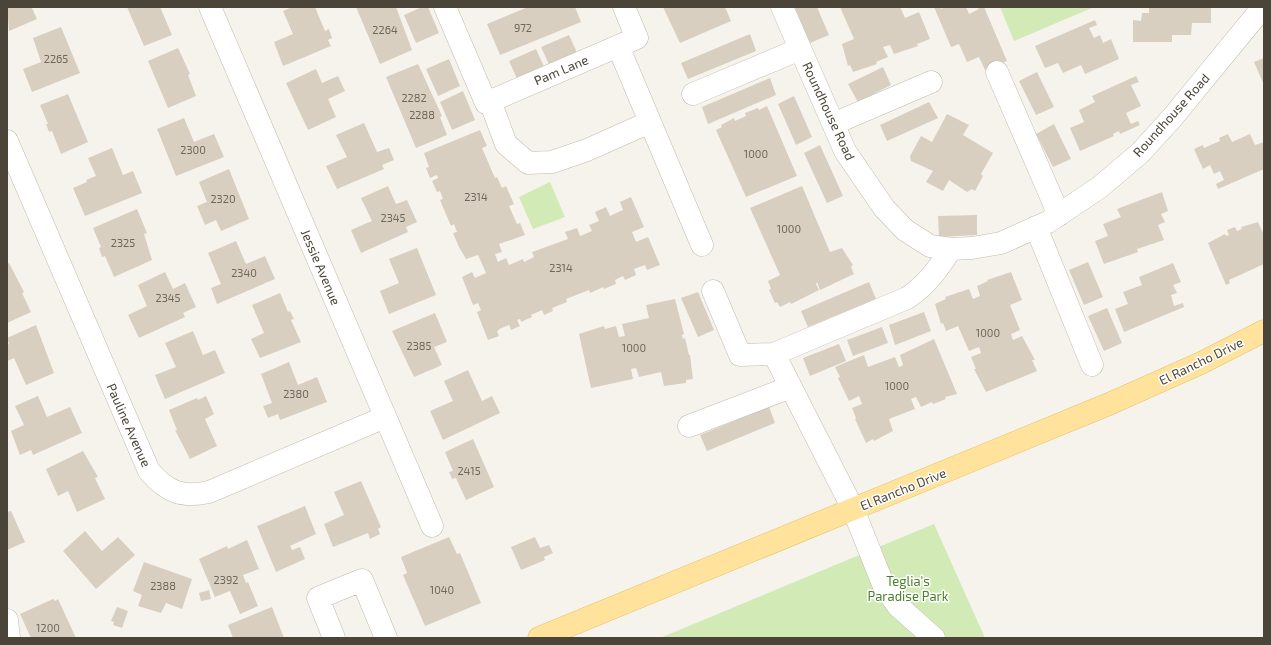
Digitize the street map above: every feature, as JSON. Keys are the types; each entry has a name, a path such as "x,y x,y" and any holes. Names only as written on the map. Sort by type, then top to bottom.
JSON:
{"main road":[{"name":"El Rancho Drive","path":"539,638 1109,404 1201,363 1264,331"}],"street":[{"name":"Jessie Avenue","path":"210,7 432,526"},
{"path":"444,7 506,144 528,163 552,162 587,150 650,122"},
{"path":"624,7 628,42 650,122 702,245"},
{"name":"Roundhouse Road","path":"782,7 845,151 884,208 905,230 930,246 951,249 972,248 1000,243 1059,215 1100,187 1140,153 1260,18"},
{"name":"Pam Lane","path":"488,102 628,42"},
{"path":"693,94 800,49"},
{"path":"997,72 1059,215"},
{"path":"833,124 931,82"},
{"name":"Pauline Avenue","path":"7,141 149,471 160,484 176,493 194,495 209,492 385,417"},
{"path":"1036,227 1092,366"},
{"path":"713,291 740,355 774,354 907,298 922,289 951,249"},
{"path":"774,354 853,509 883,584 898,606 934,638"},
{"path":"689,426 791,387"},
{"path":"334,638 318,598 362,580 386,638"},
{"path":"7,620 9,638"}],"green space":[{"path":"1000,7 1094,7 1014,41"},
{"path":"550,182 565,217 533,229 519,197"},
{"name":"Teglia's Paradise Park","path":"934,524 985,638 660,638"}],"building":[{"path":"7,7 35,7 32,8 37,19 9,31"},
{"path":"127,7 160,7 172,35 144,46"},
{"path":"292,7 315,7 325,31 329,29 332,38 328,40 331,46 283,66 274,42 293,34 283,11"},
{"path":"356,7 396,7 412,50 380,64"},
{"path":"422,7 428,7 439,33 416,43 404,15"},
{"path":"528,7 575,7 581,22 500,55 487,24"},
{"path":"663,7 725,7 731,21 680,43"},
{"path":"817,7 829,35 810,43 795,8"},
{"path":"840,7 900,7 905,18 919,12 930,39 917,44 918,46 894,54 890,45 883,47 888,57 876,62 877,64 853,72 850,65 848,66 842,44 854,39"},
{"path":"934,7 940,7 941,9 945,7 966,7 969,14 979,9 978,7 984,7 1007,61 985,70 979,57 967,62 959,44 951,47"},
{"path":"1149,7 1211,7 1211,23 1192,23 1191,35 1172,35 1172,42 1133,42 1133,20 1141,21 1142,13 1149,13"},
{"path":"1095,20 1097,25 1089,28 1094,38 1100,35 1103,43 1111,39 1119,59 1085,74 1081,65 1063,73 1058,63 1045,68 1035,46"},
{"path":"61,27 80,73 32,92 23,69 41,62 33,38"},
{"path":"750,34 756,51 688,79 681,63"},
{"path":"569,35 579,57 551,69 541,47"},
{"path":"178,48 190,74 188,75 196,96 168,108 148,61"},
{"path":"536,49 546,71 519,83 509,61"},
{"path":"1264,58 1264,85 1254,62"},
{"path":"449,59 460,86 438,96 426,69"},
{"path":"418,64 442,116 440,117 447,135 416,148 386,77"},
{"path":"883,67 891,85 858,102 848,84"},
{"path":"316,69 322,83 338,76 345,91 328,99 336,117 308,130 286,83"},
{"path":"1037,72 1054,107 1036,115 1019,81"},
{"path":"1136,76 1139,82 1131,85 1141,106 1126,113 1131,124 1138,121 1140,125 1120,134 1119,131 1113,134 1114,136 1080,151 1070,128 1084,122 1079,110 1095,102 1092,96"},
{"path":"770,78 776,95 708,124 702,107"},
{"path":"463,91 475,120 452,130 440,102"},
{"path":"68,94 88,142 61,154 52,131 49,132 46,124 48,124 40,105"},
{"path":"794,96 812,137 796,145 778,104"},
{"path":"929,102 938,118 887,141 880,125"},
{"path":"767,106 797,176 746,197 716,130 722,127 721,125 734,118 735,121 746,116 745,113 758,108 759,110"},
{"path":"947,114 969,125 963,135 993,153 981,174 983,176 975,191 972,189 967,192 949,180 943,191 926,182 933,171 911,161 910,156 921,136 932,142"},
{"path":"184,118 194,142 214,134 224,157 176,176 157,129"},
{"path":"364,123 377,152 389,148 394,160 382,165 384,169 337,189 326,166 347,157 336,135"},
{"path":"1054,124 1071,159 1053,167 1036,134"},
{"path":"480,130 487,146 482,148 495,178 497,177 502,188 506,186 514,204 509,206 517,224 520,223 525,235 499,244 502,252 495,254 498,262 506,258 509,265 523,259 524,262 534,257 532,252 568,239 565,232 577,228 580,236 592,231 589,225 599,221 595,212 606,207 610,216 623,210 620,202 631,197 644,227 632,232 636,242 648,237 660,265 647,270 645,265 634,269 636,275 625,280 623,276 615,280 616,284 604,289 603,287 590,293 589,290 566,299 567,302 552,308 553,311 544,315 542,310 521,322 520,319 517,320 520,326 511,330 509,325 499,329 497,331 499,336 488,340 477,312 481,310 478,303 473,305 462,277 472,272 475,278 486,273 478,255 466,259 459,247 453,233 457,232 454,224 451,226 440,200 443,199 440,191 437,192 432,181 438,178 437,175 430,178 426,168 429,167 424,153"},
{"path":"1228,134 1232,142 1250,134 1255,145 1264,142 1264,169 1218,189 1216,184 1224,180 1220,171 1214,174 1210,165 1203,169 1194,149 1203,145 1204,148 1220,141 1219,138"},
{"path":"820,145 843,196 827,203 804,153"},
{"path":"112,148 123,175 133,171 142,193 85,216 73,188 96,176 88,158"},
{"path":"229,169 249,219 221,231 216,220 205,225 197,206 207,202 199,182"},
{"path":"388,186 396,204 407,200 417,222 406,227 408,232 361,253 351,230 372,221 361,198"},
{"path":"802,186 830,252 842,248 853,265 851,267 854,274 820,290 817,282 816,284 819,290 791,304 790,302 780,307 777,302 775,303 769,290 771,289 768,281 780,275 750,208"},
{"path":"1162,192 1168,211 1161,214 1165,222 1158,225 1164,240 1137,249 1138,252 1104,264 1095,241 1108,236 1103,224 1121,217 1117,209"},
{"path":"137,209 147,233 144,234 152,260 114,277 105,256 102,257 99,248 101,247 93,228"},
{"path":"977,215 977,235 939,237 938,216"},
{"path":"1258,222 1264,235 1264,264 1229,280 1230,283 1226,285 1208,243 1225,234 1226,236 1229,235 1227,230 1235,227 1237,231 1242,229 1241,227"},
{"path":"236,241 246,264 265,256 275,279 217,304 211,288 221,284 208,253"},
{"path":"417,248 436,295 389,314 380,291 399,283 389,259"},
{"path":"1088,262 1103,297 1084,305 1069,270"},
{"path":"9,263 24,292 22,293 31,312 7,323 7,264"},
{"path":"1173,263 1181,282 1173,285 1177,293 1171,295 1174,306 1183,303 1184,307 1124,332 1115,309 1128,304 1123,292 1142,285 1139,277"},
{"path":"165,272 173,289 185,283 196,307 183,313 185,317 139,338 128,315 147,306 138,285"},
{"path":"1011,272 1022,300 1010,305 1020,330 1011,334 1013,340 1022,336 1035,360 1032,360 1037,371 986,392 974,369 976,369 971,357 981,353 979,347 969,351 958,326 946,331 943,323 941,324 935,304 946,299 945,297 969,289 973,299 980,296 977,286 988,281 987,280"},
{"path":"869,282 876,299 808,327 801,311"},
{"path":"698,292 714,330 698,337 681,298"},
{"path":"280,293 288,312 290,311 294,319 291,320 301,342 260,358 251,339 264,333 252,305"},
{"path":"675,299 684,334 682,335 683,339 685,338 690,355 693,379 686,380 686,383 664,386 661,372 639,377 636,368 631,369 633,379 591,388 579,334 604,326 605,329 616,326 619,337 625,336 622,324 649,318 646,305"},
{"path":"1107,308 1122,343 1104,351 1088,316"},
{"path":"924,312 931,331 895,345 889,325"},
{"path":"435,313 447,342 434,347 442,365 414,377 392,331"},
{"path":"36,325 54,373 26,385 14,358 7,361 7,345 9,344 7,338"},
{"path":"882,327 888,343 853,356 847,340"},
{"path":"193,331 203,355 215,350 225,373 165,399 155,375 176,367 165,343"},
{"path":"934,339 957,394 945,397 946,399 933,404 932,402 921,407 916,397 911,399 915,409 889,419 893,431 874,441 873,439 866,443 855,419 856,418 852,408 862,404 859,396 849,401 838,378 840,377 835,367 864,355 868,367 895,357 899,367 903,365 900,355"},
{"path":"839,344 846,361 810,376 803,358"},
{"path":"289,362 298,385 317,377 327,402 280,420 278,414 268,418 263,406 272,403 261,374"},
{"path":"468,370 482,401 492,396 500,413 443,440 430,411 453,401 444,381"},
{"path":"38,396 47,417 70,407 82,433 33,455 31,450 20,455 11,431 24,425 15,406"},
{"path":"206,396 214,414 205,419 217,446 190,459 175,430 177,430 169,410 197,398 198,400"},
{"path":"769,407 775,423 707,451 700,435"},
{"path":"473,439 494,487 466,500 456,478 452,479 449,472 453,471 445,452"},
{"path":"83,451 98,477 95,478 105,499 77,512 68,491 58,496 46,469"},
{"path":"361,481 381,527 378,529 380,534 370,539 368,533 333,547 324,524 344,515 334,492"},
{"path":"305,506 316,534 290,546 292,550 300,547 305,559 276,572 257,526"},
{"path":"11,511 25,542 7,550 7,512"},
{"path":"85,531 102,551 118,537 135,555 96,589 63,551"},
{"path":"449,537 457,554 460,553 481,603 425,626 403,575 407,573 401,557"},
{"path":"535,537 540,548 549,545 553,553 544,557 545,560 521,570 511,547"},
{"path":"247,540 259,569 243,575 246,583 248,582 258,606 240,614 230,591 215,597 199,559 227,546 228,549"},
{"path":"144,562 192,579 182,609 166,603 161,613 138,606 142,595 133,591"},
{"path":"209,590 211,599 201,601 199,593"},
{"path":"53,599 55,601 58,599 76,638 31,638 20,614"},
{"path":"117,607 128,611 122,628 113,625 114,622 111,621"},
{"path":"272,607 284,638 233,638 228,625"}]}
